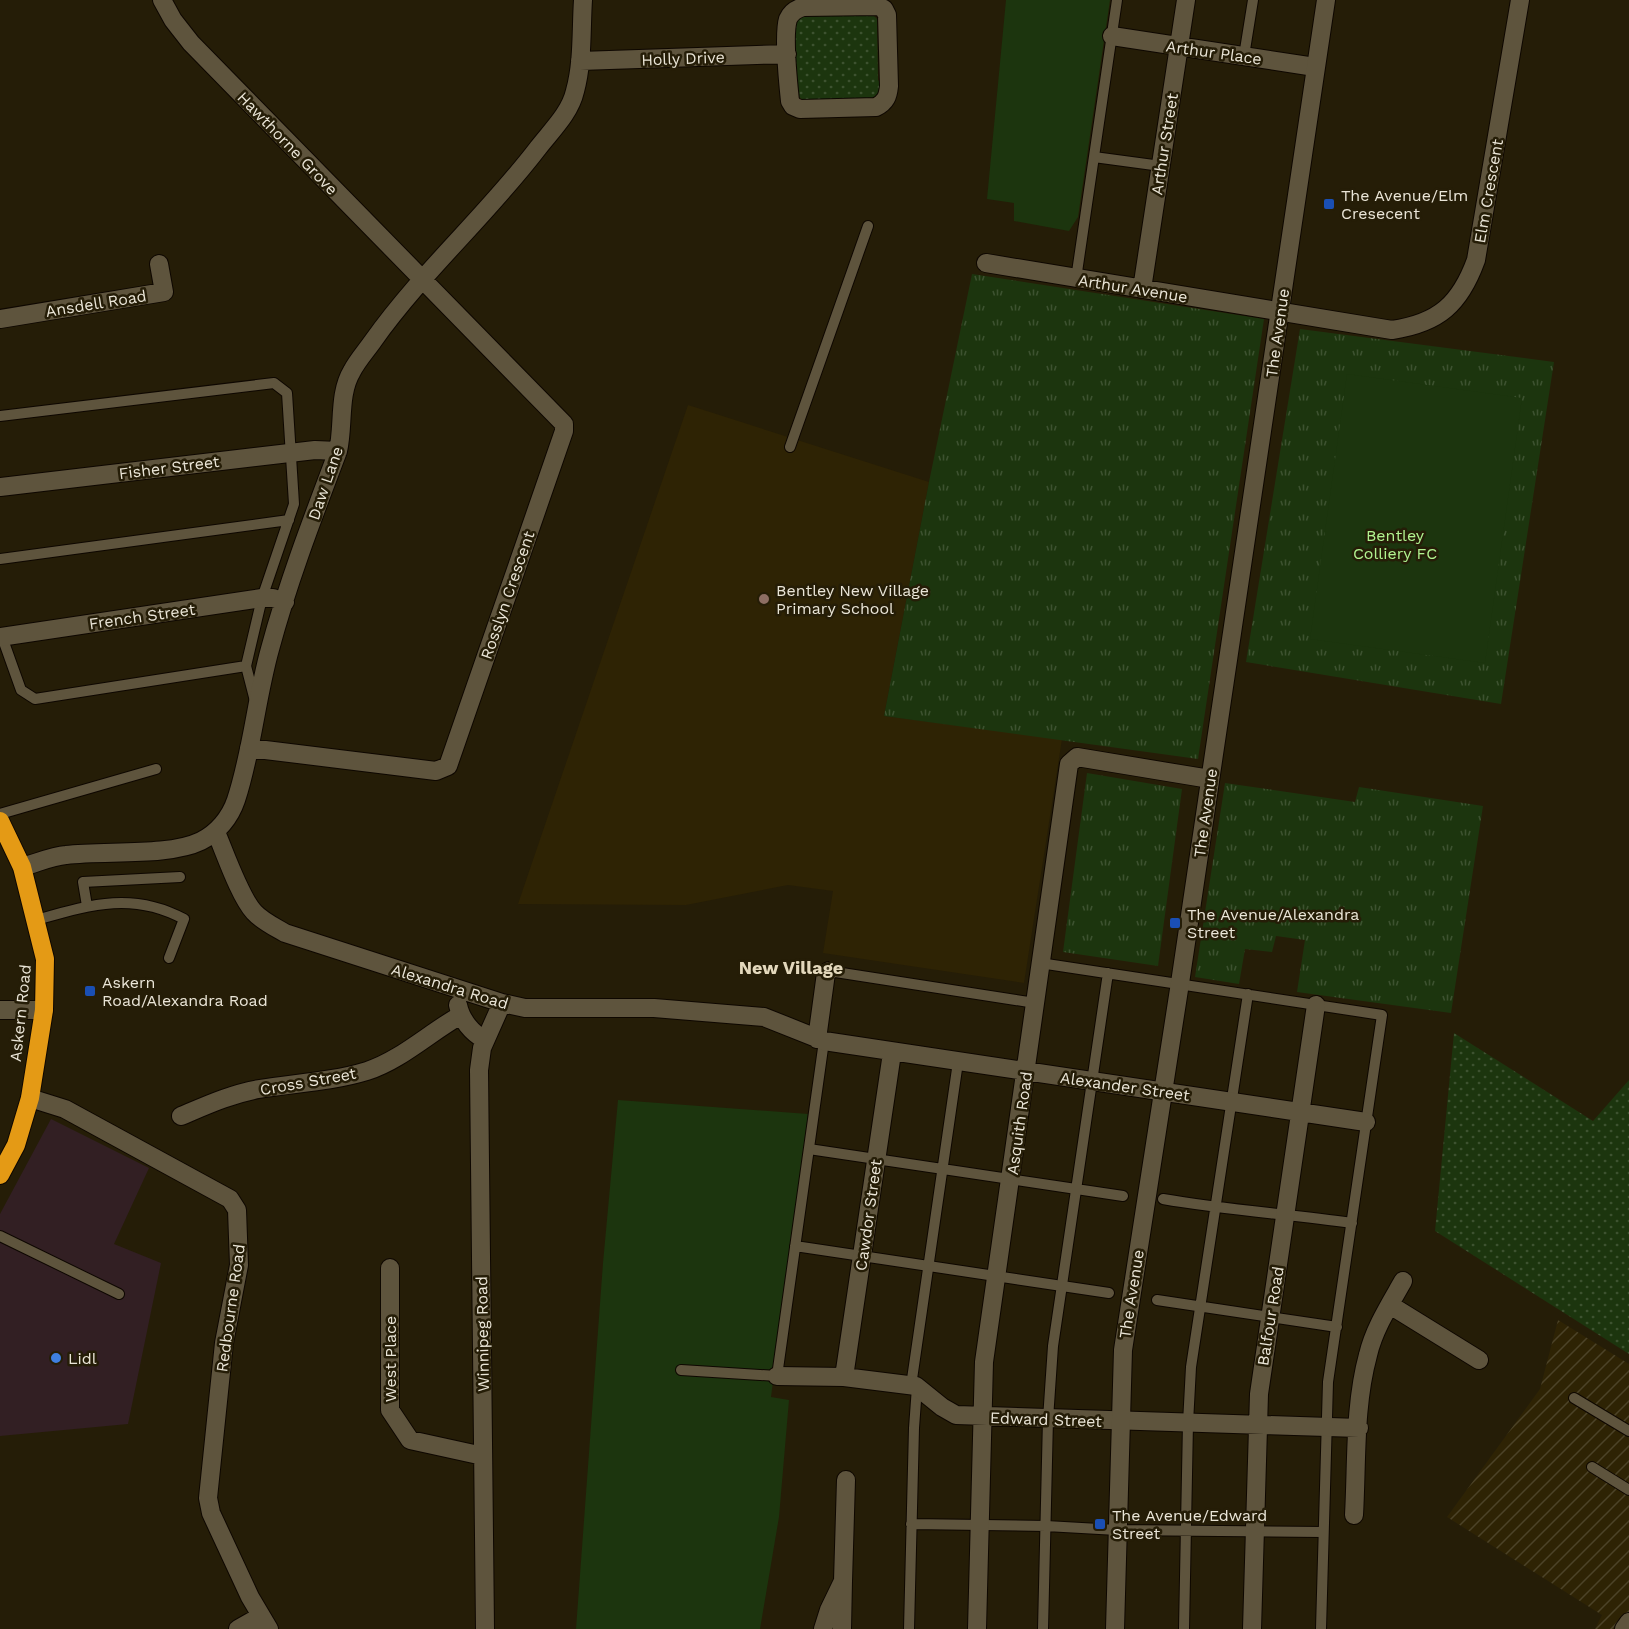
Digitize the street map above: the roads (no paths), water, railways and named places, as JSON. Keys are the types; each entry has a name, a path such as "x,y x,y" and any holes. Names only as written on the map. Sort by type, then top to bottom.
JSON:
{"highway":[{"name":"Askern Road","path":"0,1175 16,1145 30,1098 44,1010 45,959 22,867 1,825"}],"street":[{"name":"Hawthorne Grove","path":"162,0 173,20 191,43 422,280"},
{"name":"Daw Lane","path":"216,832 235,802 270,648 295,566 338,451 345,391 351,372 387,321 512,182 569,108 575,91 580,61 583,0"},
{"name":"Arthur Street","path":"1142,289 1186,0"},
{"name":"The Avenue","path":"1115,1629 1119,1421 1123,1350 1326,0"},
{"name":"Elm Crescent","path":"1280,312 1392,330 1411,327 1428,320 1446,309 1459,297 1470,279 1476,260 1520,0"},
{"path":"878,6 884,9 887,15 888,94 883,104 876,106 800,109 792,106 789,101 787,54 788,20 796,9 878,6"},
{"name":"Arthur Place","path":"1112,36 1315,67"},
{"name":"Holly Drive","path":"580,61 787,54"},
{"name":"Arthur Avenue","path":"986,263 1280,312"},
{"name":"Ansdell Road","path":"0,319 164,292 159,264"},
{"name":"Rosslyn Crescent","path":"249,748 436,771 448,766 564,431 564,424 422,280"},
{"name":"Fisher Street","path":"0,487 290,453 328,449 338,451"},
{"name":"French Street","path":"1,635 262,598 285,602"},
{"name":"Asquith Road","path":"977,1629 984,1362 1069,764 1077,757 1210,779"},
{"path":"22,867 64,855 184,848 216,832"},
{"name":"Alexandra Road","path":"216,832 238,884 254,912 285,933 502,1004 525,1008 654,1008 764,1017 819,1039"},
{"path":"819,1039 826,973 829,971"},
{"path":"461,992 458,1006 460,1016 476,1035 485,1040"},
{"name":"Winnipeg Road","path":"484,1629 479,1070 482,1048 502,1004"},
{"name":"Balfour Road","path":"1252,1629 1259,1394 1316,1005"},
{"path":"0,1010 44,1010"},
{"name":"Cross Street","path":"181,1116 220,1099 242,1093 337,1079 367,1071 387,1063 460,1016"},
{"name":"Alexander Street","path":"819,1039 892,1053 1366,1122"},
{"name":"Cawdor Street","path":"844,1377 892,1053"},
{"name":"Redbourne Road","path":"30,1098 65,1109 230,1198 237,1210 239,1265 224,1343 208,1498 211,1513 265,1622"},
{"name":"West Place","path":"390,1268 390,1410 410,1440 483,1456"},
{"path":"1354,1515 1362,1382 1368,1353 1403,1281"},
{"path":"1390,1305 1479,1360"},
{"path":"777,1376 844,1377 914,1387"},
{"name":"Edward Street","path":"914,1387 956,1415 1359,1428"},
{"path":"842,1629 846,1479"},
{"path":"823,1629 843,1581"},
{"path":"238,1629 265,1622"},
{"path":"1624,1629 1629,1622"}],"lane":[{"path":"1076,279 1117,0"},
{"path":"1244,56 1253,0"},
{"path":"1094,157 1161,166"},
{"path":"790,447 868,226"},
{"path":"0,416 274,383 287,393 294,504 262,598 246,666 256,708"},
{"path":"0,559 289,520"},
{"path":"1,635 21,690 35,699 246,666"},
{"path":"1,825 156,769"},
{"path":"87,906 83,882 180,878"},
{"path":"36,920 98,903 138,904 156,908 184,919 169,958"},
{"path":"1040,963 1382,1015 1328,1382 1321,1629"},
{"path":"829,971 1035,1003"},
{"path":"1043,1629 1048,1419 1053,1346 1108,973"},
{"path":"1184,1629 1191,1367 1202,1307 1248,994"},
{"path":"681,1370 777,1376 809,1149 819,1039"},
{"path":"909,1629 914,1387 928,1265 958,1062"},
{"path":"809,1149 1123,1196"},
{"path":"1163,1199 1216,1208 1352,1223"},
{"path":"0,1236 119,1294"},
{"path":"795,1246 1108,1293"},
{"path":"1157,1300 1337,1327"},
{"path":"1574,1398 1629,1431"},
{"path":"1592,1467 1629,1490"},
{"path":"911,1524 1046,1526 1117,1530 1323,1532"}],"place":[{"name":"The Avenue/Elm Cresecent","path":"1329,204"},
{"name":"Bentley New Village Primary School","path":"764,599"},
{"name":"The Avenue/Alexandra Street","path":"1175,923"},
{"name":"Askern Road/Alexandra Road","path":"90,991"},
{"name":"Lidl","path":"56,1358"},
{"name":"The Avenue/Edward Street","path":"1100,1524"}],"district":[{"name":"New Village","path":"791,968"}],"park label":[{"name":"Bentley Colliery FC","path":"1395,544"}]}
